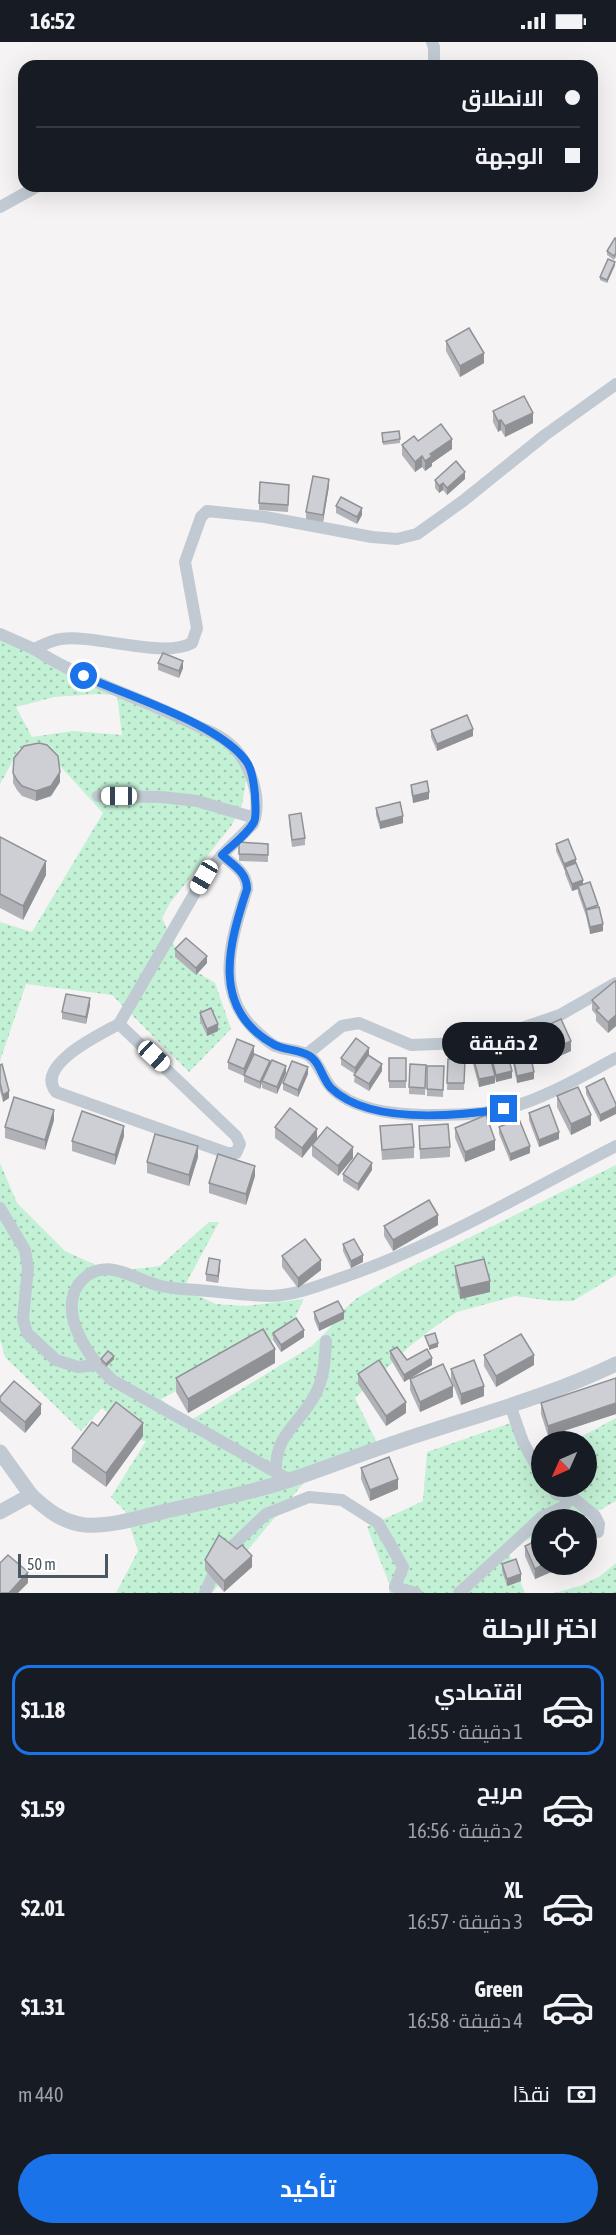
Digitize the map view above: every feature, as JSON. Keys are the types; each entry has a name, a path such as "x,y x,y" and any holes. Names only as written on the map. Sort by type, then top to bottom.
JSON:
{"street":[{"path":"432,42 434,60"},
{"path":"0,207 27,192"},
{"path":"34,649 59,639 148,647 186,647 192,643 197,628 185,562 201,517 207,511 265,517 372,537 397,538 417,534 463,501 545,435 616,384"},
{"path":"0,634 34,649 68,669 169,711 224,739 248,764 252,773 255,818 246,832 222,855 204,877 119,1024 60,1062 52,1077 52,1084 56,1092 227,1153 236,1153 240,1144 236,1136 119,1024"},
{"path":"98,796 162,797 197,801 255,818"},
{"path":"222,855 244,875 247,881 247,889 231,943 228,963 234,1000 243,1018 258,1034 275,1045 307,1054 313,1058 331,1088 347,1099 389,1113 444,1115 504,1109 554,1091 616,1058"},
{"path":"307,1054 342,1026 359,1023 411,1045 462,1043 513,1031 560,1015 616,983"},
{"path":"291,1480 112,1380 97,1365 81,1338 71,1310 75,1289 90,1273 114,1270 159,1286 239,1294 270,1296 296,1293 367,1269 417,1248 616,1146"},
{"path":"0,1208 25,1250 28,1268 23,1319 27,1333 56,1360 78,1367 97,1365"},
{"path":"276,1471 277,1449 315,1396 322,1378 326,1362 326,1341"},
{"path":"0,1452 31,1495 48,1510 59,1518 86,1526 218,1501 291,1480 413,1436 574,1383 616,1364"},
{"path":"510,1405 523,1442 531,1456"},
{"path":"0,1512 31,1495"},
{"path":"205,1593 220,1557 258,1521 266,1514 309,1497 342,1500 378,1523 403,1566 395,1587 416,1593"},
{"path":"459,1593 542,1517 563,1508 572,1497 595,1516 599,1524 598,1532"}],"green space":[{"path":"0,628 210,731 248,771 241,809 231,826 170,903 162,918 182,963 215,983 231,1029 189,1072 112,995 26,984 0,1061 0,922 32,932 103,813 60,766 20,748 0,784","holes":["117,695 122,735 73,731 32,737 16,707 54,697"]},
{"path":"0,1163 17,1203 65,1251 111,1272 160,1266 209,1222 219,1222 183,1289 216,1304 246,1306 304,1299 288,1332 161,1399 188,1422 312,1346 329,1329 341,1312 357,1298 406,1269 616,1165 616,1275 573,1301 515,1296 457,1312 410,1346 355,1398 379,1447 306,1480 212,1593 116,1593 138,1551 125,1511 111,1497 146,1441 140,1440 102,1408 81,1431 5,1357 0,1339"},
{"path":"616,1418 616,1501 597,1511 597,1509 531,1509 531,1538 507,1548 525,1593 389,1593 389,1583 367,1527 423,1501 427,1452 519,1420 531,1464 531,1497 597,1497 597,1431 592,1431"},
{"path":"616,1563 616,1593 554,1593 580,1586 599,1577"}],"building":[{"path":"615,238 616,253 614,256 607,251"},
{"path":"608,259 615,262 607,280 600,277"},
{"path":"469,328 484,353 460,366 446,341"},
{"path":"524,396 533,413 505,426 501,420 498,421 493,411"},
{"path":"441,424 452,439 430,454 432,456 425,461 422,456 415,462 402,445 414,436 418,441"},
{"path":"399,431 400,439 383,442 382,433"},
{"path":"456,461 465,472 447,488 443,483 439,486 435,480"},
{"path":"313,476 329,479 323,515 306,512"},
{"path":"260,482 289,485 288,505 259,503"},
{"path":"341,497 362,508 357,517 336,506"},
{"path":"163,653 183,661 179,671 158,663"},
{"path":"467,715 473,729 437,744 431,730"},
{"path":"39,743 47,745 58,756 60,772 51,786 36,791 22,786 13,773 14,758 24,746"},
{"path":"427,781 429,792 413,796 411,785"},
{"path":"400,802 403,816 380,822 376,808"},
{"path":"301,813 305,838 292,840 289,815"},
{"path":"0,837 46,861 23,906 0,894"},
{"path":"568,839 576,859 564,864 556,844"},
{"path":"239,842 268,844 268,855 239,854"},
{"path":"576,863 583,880 572,884 565,867"},
{"path":"590,882 598,905 586,909 578,886"},
{"path":"599,907 603,924 590,927 586,910"},
{"path":"186,938 207,956 196,968 175,949"},
{"path":"615,981 616,1015 608,1022 596,1010 599,1008 592,1000"},
{"path":"66,994 90,998 86,1017 62,1012"},
{"path":"211,1008 218,1024 207,1029 200,1013"},
{"path":"561,1019 571,1041 542,1053 533,1032"},
{"path":"356,1038 369,1048 355,1068 341,1058"},
{"path":"237,1039 254,1046 244,1069 228,1062"},
{"path":"506,1048 512,1071 496,1075 490,1052"},
{"path":"529,1049 534,1072 517,1076 512,1052"},
{"path":"489,1053 495,1076 479,1079 473,1057"},
{"path":"254,1054 270,1061 260,1082 244,1075"},
{"path":"368,1055 382,1064 369,1084 354,1075"},
{"path":"389,1058 406,1058 406,1081 389,1081"},
{"path":"448,1059 465,1060 464,1083 447,1083"},
{"path":"272,1060 286,1066 277,1087 262,1081"},
{"path":"292,1061 308,1067 298,1090 283,1083"},
{"path":"2,1064 9,1091 3,1095 0,1083 0,1065"},
{"path":"410,1064 426,1065 425,1088 409,1087"},
{"path":"427,1066 444,1066 443,1090 427,1089"},
{"path":"604,1078 616,1107 600,1115 586,1087"},
{"path":"578,1087 591,1115 571,1124 557,1096"},
{"path":"14,1097 54,1110 45,1140 5,1127"},
{"path":"549,1105 559,1132 539,1140 529,1113"},
{"path":"290,1108 317,1129 302,1148 275,1127"},
{"path":"82,1111 124,1126 115,1155 72,1141"},
{"path":"486,1115 495,1140 465,1152 455,1128"},
{"path":"519,1119 530,1146 510,1154 499,1127"},
{"path":"412,1124 414,1147 382,1150 380,1126"},
{"path":"448,1124 450,1147 420,1149 419,1126"},
{"path":"327,1127 353,1147 338,1166 312,1145"},
{"path":"155,1134 198,1146 189,1175 147,1162"},
{"path":"358,1153 372,1163 358,1184 343,1174"},
{"path":"218,1154 255,1166 246,1194 209,1183"},
{"path":"429,1200 438,1215 393,1240 384,1226"},
{"path":"305,1239 321,1260 298,1278 282,1256"},
{"path":"354,1239 363,1255 351,1261 343,1244"},
{"path":"209,1258 220,1260 218,1276 206,1274"},
{"path":"484,1259 490,1281 460,1288 455,1266"},
{"path":"338,1301 344,1312 319,1324 314,1312"},
{"path":"296,1318 304,1330 281,1345 273,1333"},
{"path":"263,1329 275,1349 188,1399 176,1378"},
{"path":"435,1333 438,1343 429,1346 425,1336"},
{"path":"521,1334 534,1355 496,1376 484,1355"},
{"path":"397,1347 407,1360 427,1349 432,1358 404,1375 390,1351"},
{"path":"108,1351 114,1356 106,1364 101,1359"},
{"path":"379,1360 406,1402 386,1416 358,1374"},
{"path":"474,1360 484,1386 461,1394 451,1369"},
{"path":"443,1364 453,1386 420,1402 410,1379"},
{"path":"616,1378 616,1403 548,1426 541,1403"},
{"path":"14,1381 41,1404 25,1422 0,1401 0,1397"},
{"path":"116,1402 143,1423 106,1473 72,1448 92,1422 98,1426"},
{"path":"389,1457 398,1479 370,1490 361,1468"},
{"path":"219,1535 237,1549 242,1545 252,1556 224,1581 205,1560"},
{"path":"531,1543 531,1560 525,1546"},
{"path":"8,1555 28,1572 9,1593 0,1593 0,1563"},
{"path":"516,1559 521,1574 507,1579 502,1564"}],"route":[{"path":"84,676 169,711 214,733 233,746 248,764 254,787 255,818 246,832 222,855 244,875 247,881 247,889 236,923 228,963 234,1000 243,1018 258,1034 275,1045 307,1054 313,1058 331,1088 347,1099 369,1108 389,1113 415,1115 480,1113 504,1109"}]}
